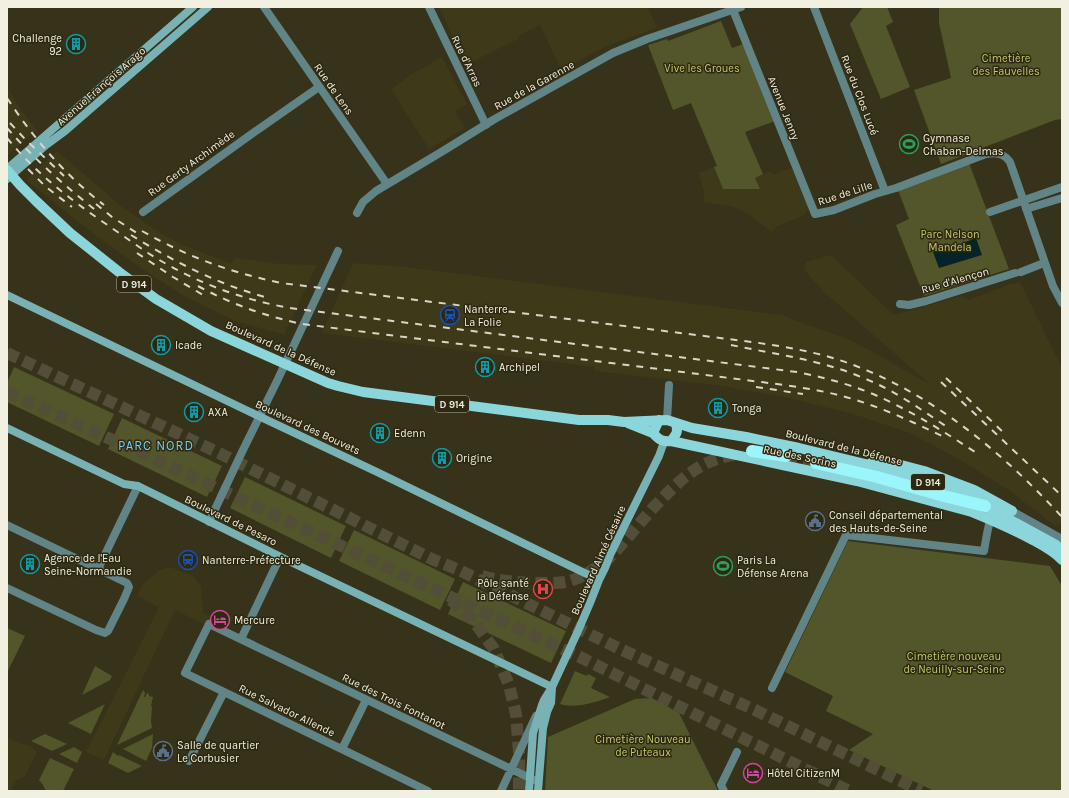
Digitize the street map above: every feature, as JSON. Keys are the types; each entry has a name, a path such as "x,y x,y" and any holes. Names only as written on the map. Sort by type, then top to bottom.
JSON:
{"highway":[{"path":"752,451 786,456"},
{"path":"816,463 877,477 989,512"}],"main road":[{"name":"Avenue François Arago","path":"10,172 44,143 67,116 193,7"},
{"name":"Avenue François Arago","path":"44,143 66,131 208,7"},
{"name":"Boulevard de la Défense","path":"10,172 47,213 119,272 152,296 211,330 333,385 363,392 579,420 608,420 624,422 668,421 692,428 799,448 922,479 960,494 989,512 1056,545 1062,550"},
{"name":"Boulevard des Bouvets","path":"7,295 599,580"},
{"path":"653,434 668,421 678,430 677,433 667,441"},
{"name":"Boulevard de la Défense","path":"624,422 667,441"},
{"name":"Boulevard de Pesaro","path":"7,428 124,484 138,486 280,557 552,687"},
{"name":"Boulevard Aimé Césaire","path":"529,791 534,733 542,705 552,687 610,555 667,441"},
{"name":"Rue des Sorins","path":"667,441 857,481 972,512 989,512"},
{"path":"868,465 876,460 882,460 924,471 974,490 1012,511"},
{"path":"989,512 1062,560"},
{"name":"Boulevard Aimé Césaire","path":"538,791 543,728 551,702 552,687"}],"street":[{"name":"Rue de Lens","path":"264,7 387,184"},
{"name":"Rue d'Arras","path":"429,7 486,124"},
{"name":"Rue du Clos Lucé","path":"814,7 884,191"},
{"name":"Rue de la Garenne","path":"357,213 363,202 387,184 486,124 613,53 720,11 737,9"},
{"name":"Avenue Jenny","path":"737,9 815,214"},
{"name":"Rue Gerty Archimède","path":"143,212 320,87"},
{"name":"Rue de Lille","path":"815,214 834,210 986,154 994,152 1001,154 1007,157 1010,162 1044,263 1053,286 1062,303"},
{"path":"990,212 1062,187"},
{"path":"1026,209 1062,198"},
{"path":"209,522 338,251"},
{"name":"Rue d'Alençon","path":"900,304 909,305 926,301 1018,273 1044,263"},
{"path":"668,421 669,385"},
{"path":"98,570 138,486"},
{"path":"1012,511 1060,536"},
{"path":"772,688 846,535 984,551 989,526 989,512"},
{"path":"7,525 127,583 129,587 114,620 108,631 105,633 7,588"},
{"path":"241,639 280,557"},
{"name":"Rue des Trois Fontanot","path":"209,624 538,782"},
{"name":"Rue Salvador Allende","path":"209,624 185,673 428,791"},
{"path":"189,761 224,692"},
{"path":"342,749 366,700"},
{"path":"501,791 542,705"},
{"path":"724,791 721,785 737,752"}],"shaded area":[{"path":"439,7 648,7 657,28 614,43 585,57 562,71 540,25 520,35 518,39 466,65"},
{"path":"442,57 467,104 455,111 465,128 429,149 391,89 412,74"},
{"path":"7,87 21,110 37,130 7,156"},
{"path":"57,151 121,206 157,231 183,245 232,264 234,258 280,264 317,265 284,335 233,320 184,296 99,238 26,180"},
{"path":"714,167 723,189 760,188 755,177 771,171 773,175 793,167 808,209 804,215 776,227 772,232 747,213 732,206 703,202 704,192 699,173"},
{"path":"831,255 894,315 961,296 969,300 1002,287 1020,282 1062,368 1062,523 1055,526 1010,491 962,461 910,433 850,413 788,398 723,386 595,371 595,367 322,333 353,263 406,267 781,315 853,341 931,385 825,293 804,270 806,262"},
{"path":"170,567 193,576 201,586 203,613 214,618 210,627 175,610 104,760 86,752 159,607 137,596 142,585 147,580 160,570"},
{"path":"7,737 22,744 31,746 38,752 24,778 22,777 17,780 10,791 7,791"}],"green space":[{"path":"863,7 887,7 893,22 886,26 910,87 881,99 850,24"},
{"name":"Cimetière des Fauvelles","path":"939,7 1062,7 1062,119 1055,120 941,164 914,90 951,78 939,23"},
{"name":"Vive les Groues","path":"721,21 732,48 743,44 775,121 745,132 763,174 755,178 760,189 723,189 714,167 717,166 691,103 673,110 648,45 667,39 668,41"},
{"name":"Parc Nelson Mandela","path":"969,163 1009,269 924,296 896,225 909,219 898,190"},
{"path":"14,367 114,414 99,446 7,402 7,383"},
{"path":"122,418 222,466 207,497 108,449"},
{"path":"245,477 346,526 331,558 230,508"},
{"path":"354,530 455,579 440,610 339,561"},
{"name":"Cimetière nouveau de Neuilly-sur-Seine","path":"848,541 1050,566 1062,586 1062,791 934,791 849,750 873,734 826,711 833,696 785,672"},
{"path":"463,582 566,631 551,663 448,614"},
{"path":"7,628 25,636 7,673"},
{"path":"95,666 112,676 110,680 82,695"},
{"path":"575,671 587,676 588,674 596,678 591,688 610,697 592,703 572,706 560,704"},
{"path":"143,690 145,693 144,697 147,693 149,696 153,697 151,706 152,728 117,745"},
{"name":"Cimetière Nouveau de Puteaux","path":"652,698 679,713 718,791 545,791 548,737 635,699"},
{"path":"105,704 91,734 68,723"},
{"path":"45,734 67,744 52,751 31,741"},
{"path":"153,734 152,748 146,761 123,749"},
{"path":"74,747 82,752 77,763 59,754"},
{"path":"113,752 118,756 119,755 142,766 128,773 108,763"},
{"path":"50,758 74,769 63,791 46,791 39,780"}],"water":[{"path":"976,238 982,255 939,268 933,252 943,247 945,250"}],"tunnel":[{"path":"7,353 219,453 434,560 457,569 618,648 755,710 921,791"},
{"path":"7,392 584,659 849,791"},
{"path":"482,576 498,580 529,583 560,583 583,576 610,557 653,508 690,473 711,461 737,454"},
{"path":"786,456 816,463"},
{"path":"451,600 473,620 494,649 509,685 516,714 519,753 519,791"}],"railway":[{"path":"7,98 28,128 51,156 63,169 104,205"},
{"path":"10,123 64,176"},
{"path":"7,128 51,172 98,212"},
{"path":"7,138 40,173 64,193 142,249 182,272 216,288 252,300 290,308 797,372 833,380 882,398 924,420 978,454"},
{"path":"28,169 46,187 72,207"},
{"path":"96,204 112,217 140,235"},
{"path":"142,231 176,249 209,263 226,269 281,283 752,342 792,348 844,361 885,379 914,394 941,411 1017,471 1062,517"},
{"path":"131,235 163,254 213,279 265,297"},
{"path":"137,253 203,295"},
{"path":"198,286 248,309 302,324 777,384 839,395 901,417 942,436"},
{"path":"731,345 797,358 846,371 894,393 947,427"},
{"path":"946,378 1004,433"},
{"path":"941,382 1062,496"},
{"path":"756,387 803,394"}],"place":[{"name":"Challenge 92","path":"76,44"},
{"name":"Gymnase Chaban-Delmas","path":"909,144"},
{"name":"Nanterre La Folie","path":"450,315"},
{"name":"Icade","path":"161,345"},
{"name":"Archipel","path":"485,367"},
{"name":"Tonga","path":"718,408"},
{"name":"AXA","path":"194,412"},
{"name":"Edenn","path":"380,433"},
{"name":"Origine","path":"442,458"},
{"name":"Conseil départemental des Hauts-de-Seine","path":"815,521"},
{"name":"Nanterre-Préfecture","path":"188,560"},
{"name":"Agence de l'Eau Seine-Normandie","path":"30,564"},
{"name":"Paris La Défense Arena","path":"723,566"},
{"name":"Pôle santé la Défense","path":"543,589"},
{"name":"Mercure","path":"220,620"},
{"name":"Salle de quartier Le Corbusier","path":"163,751"},
{"name":"Hôtel CitizenM","path":"753,773"}],"district":[{"name":"PARC NORD","path":"156,445"}]}
